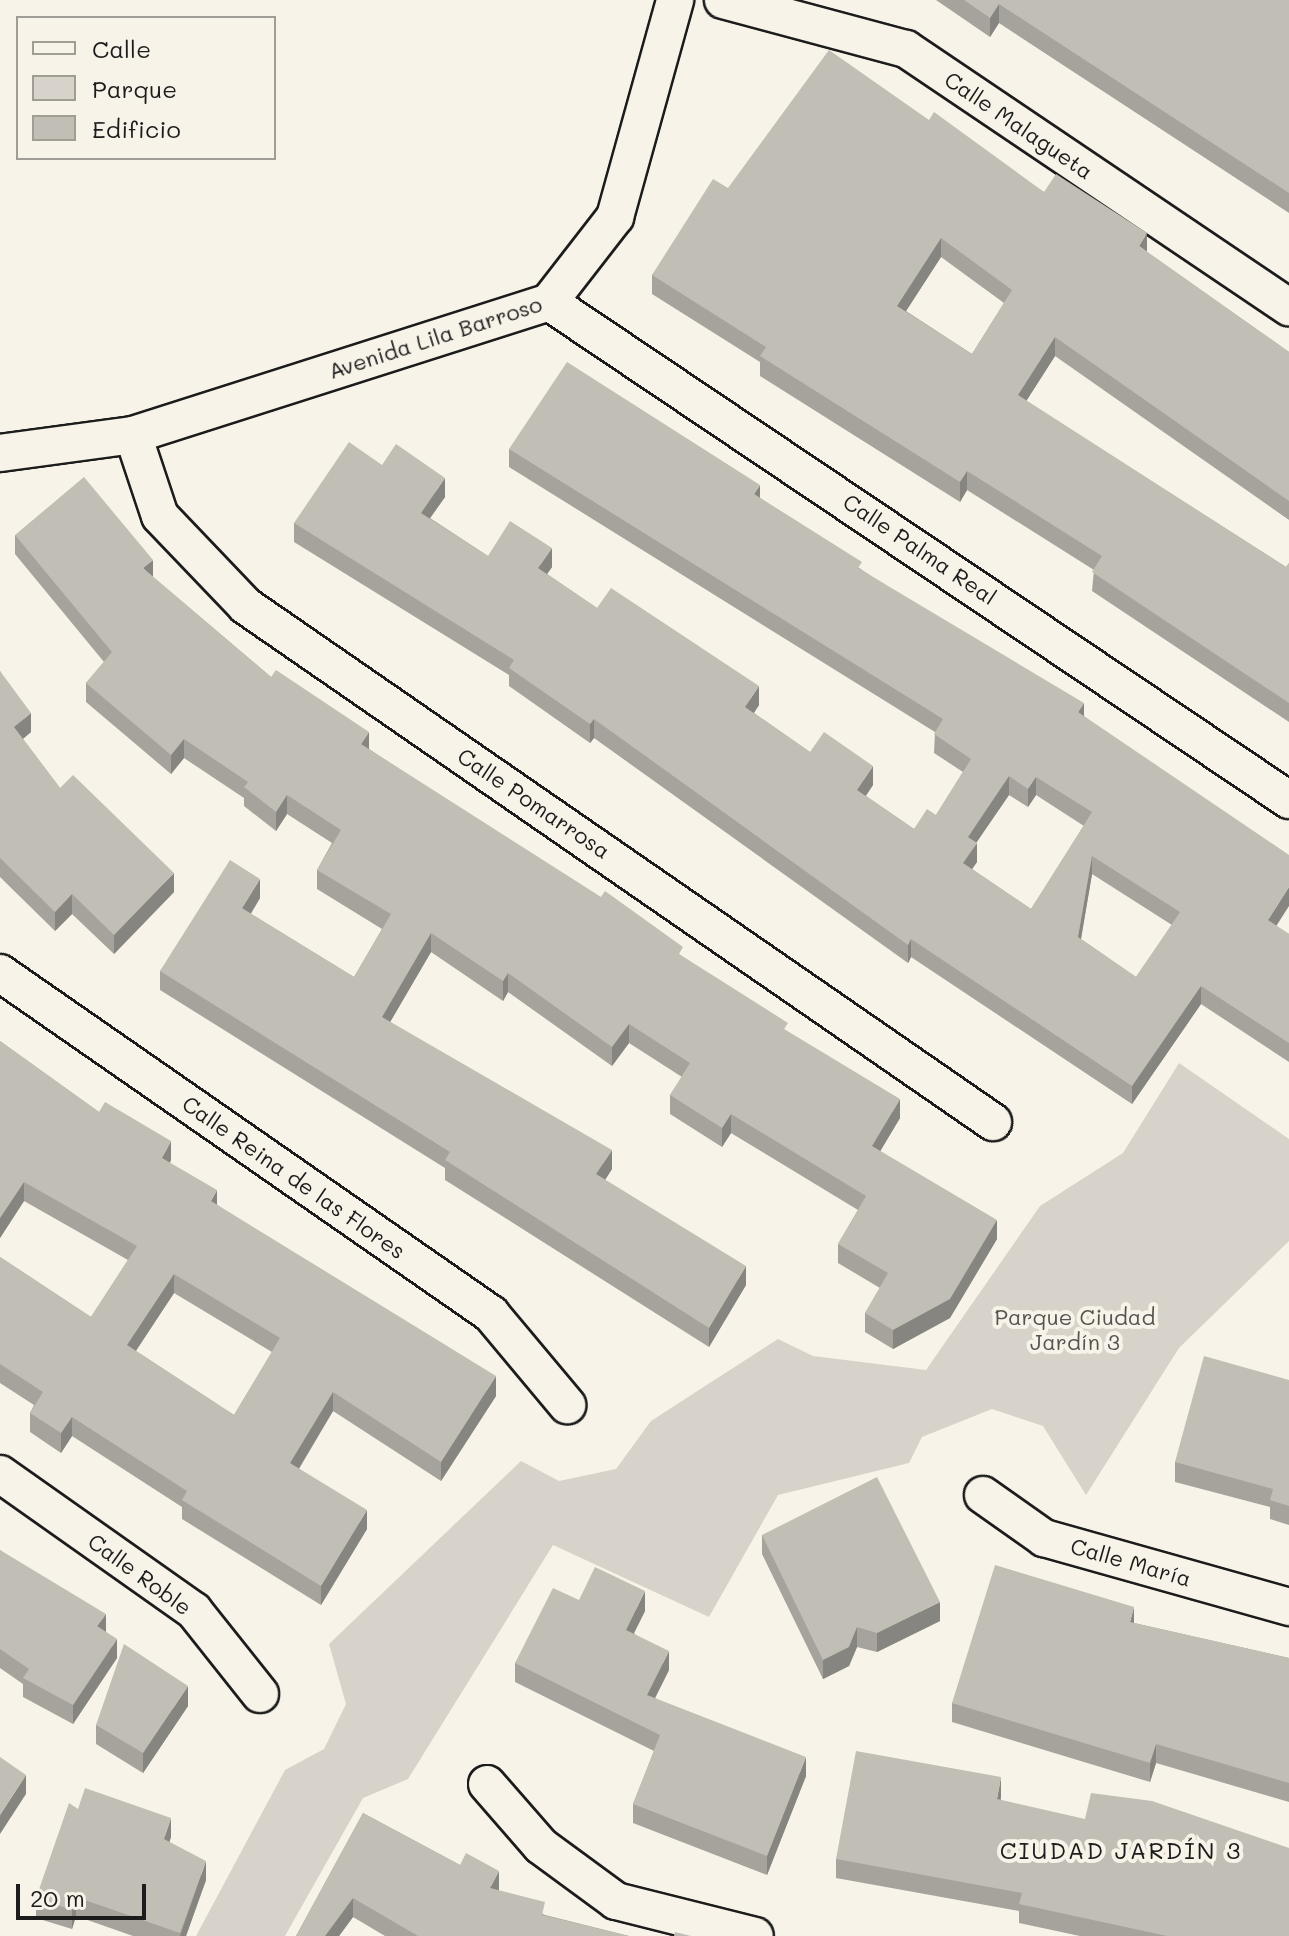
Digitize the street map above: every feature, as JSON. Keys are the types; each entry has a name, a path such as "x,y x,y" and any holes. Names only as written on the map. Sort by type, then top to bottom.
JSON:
{"street":[{"name":"Avenida Lila Barroso","path":"0,453 133,435 549,302 615,217 675,0"},
{"name":"Calle Malagueta","path":"723,0 906,49 1289,307"},
{"name":"Calle Palma Real","path":"549,302 1289,800"},
{"name":"Calle Pomarrosa","path":"133,435 160,516 246,606 993,1122"},
{"name":"Calle Reina de las Flores","path":"0,973 491,1314 567,1405"},
{"name":"Calle Roble","path":"0,1474 194,1611 260,1694"},
{"name":"Calle María","path":"983,1495 1044,1538 1289,1607"},
{"path":"487,1784 541,1846 616,1901 755,1936"}],"green space":[{"name":"Parque Ciudad Jardín 3","path":"1179,1063 1289,1139 1289,1241 1179,1348 1086,1495 1043,1426 992,1409 922,1437 909,1463 778,1495 709,1617 553,1545 408,1779 363,1798 285,1936 196,1936 285,1770 324,1749 346,1704 329,1644 521,1461 559,1481 616,1469 651,1421 778,1339 813,1356 926,1370 1040,1206 1123,1153"}],"building":[{"path":"964,0 1289,0 1289,193 999,4 990,18"},
{"path":"829,50 929,120 934,112 1044,192 1056,174 1147,233 1139,246 1289,352 1289,501 1055,337 1018,395 1286,567 1289,563 1289,703 1092,572 1102,556 967,471 960,482 760,356 766,347 652,275 713,179 728,188","holes":["941,238 1012,290 972,354 897,306"]},
{"path":"567,362 760,485 754,494 862,562 858,568 1084,703 1078,712 1289,855 1289,887 1268,920 1289,934 1289,1043 1201,986 1132,1086 911,939 908,945 594,719 590,724 509,668 514,660 294,523 349,442 382,465 396,444 445,478 421,513 488,556 510,521 552,548 538,568 597,608 611,588 759,686 745,707 810,752 824,732 873,766 857,790 914,829 927,809 936,815 971,759 934,734 943,719 509,449","holes":["1009,776 1028,789 1036,777 1092,812 1031,909 963,863 977,843 968,837","1092,856 1180,912 1136,977 1078,937"]},
{"path":"84,477 153,560 143,568 271,677 276,670 369,732 361,744 601,897 605,891 683,947 679,954 788,1023 784,1029 900,1099 872,1146 997,1220 950,1299 893,1330 865,1313 888,1273 838,1244 866,1196 731,1114 722,1128 670,1095 690,1063 629,1024 612,1047 508,973 503,981 431,933 382,1017 612,1150 596,1174 746,1266 709,1328 445,1160 450,1152 160,971 230,860 260,879 242,908 354,977 391,914 317,870 341,830 287,795 276,812 244,787 248,782 184,739 171,755 86,683 112,652 15,535"},
{"path":"0,671 31,713 14,727 60,788 73,775 174,873 114,935 72,894 55,912 0,858"},
{"path":"0,1041 99,1112 105,1102 171,1141 162,1158 217,1190 211,1201 496,1376 441,1462 333,1392 290,1463 367,1510 321,1586 182,1500 187,1491 72,1417 61,1433 30,1413 43,1392 0,1364 0,1257 91,1317 137,1246 24,1182 0,1218","holes":["174,1274 280,1338 234,1415 127,1345"]},
{"path":"1204,1356 1289,1380 1289,1506 1270,1500 1273,1489 1175,1462"},
{"path":"877,1477 940,1602 877,1633 857,1627 849,1647 823,1660 762,1535"},
{"path":"0,1550 106,1614 97,1626 117,1639 73,1705 23,1678 29,1669 0,1649"},
{"path":"995,1565 1134,1607 1130,1622 1289,1658 1289,1783 1156,1744 1150,1763 952,1703"},
{"path":"595,1567 645,1591 626,1630 669,1651 647,1695 806,1757 767,1856 633,1804 660,1735 515,1663 553,1588 579,1600"},
{"path":"124,1644 188,1686 143,1753 96,1725"},
{"path":"856,1751 1001,1777 997,1799 1085,1819 1091,1793 1152,1801 1289,1848 1289,1936 1167,1936 1019,1904 1022,1893 836,1859"},
{"path":"0,1757 26,1775 0,1815"},
{"path":"85,1788 171,1818 164,1839 206,1861 180,1933 76,1897 72,1910 36,1898 69,1803 78,1809"},
{"path":"363,1813 460,1865 466,1853 499,1871 490,1888 545,1902 542,1915 629,1936 418,1936 353,1898 325,1936 296,1936"}],"district":[{"name":"CIUDAD JARDÍN 3","path":"1121,1850"}]}
